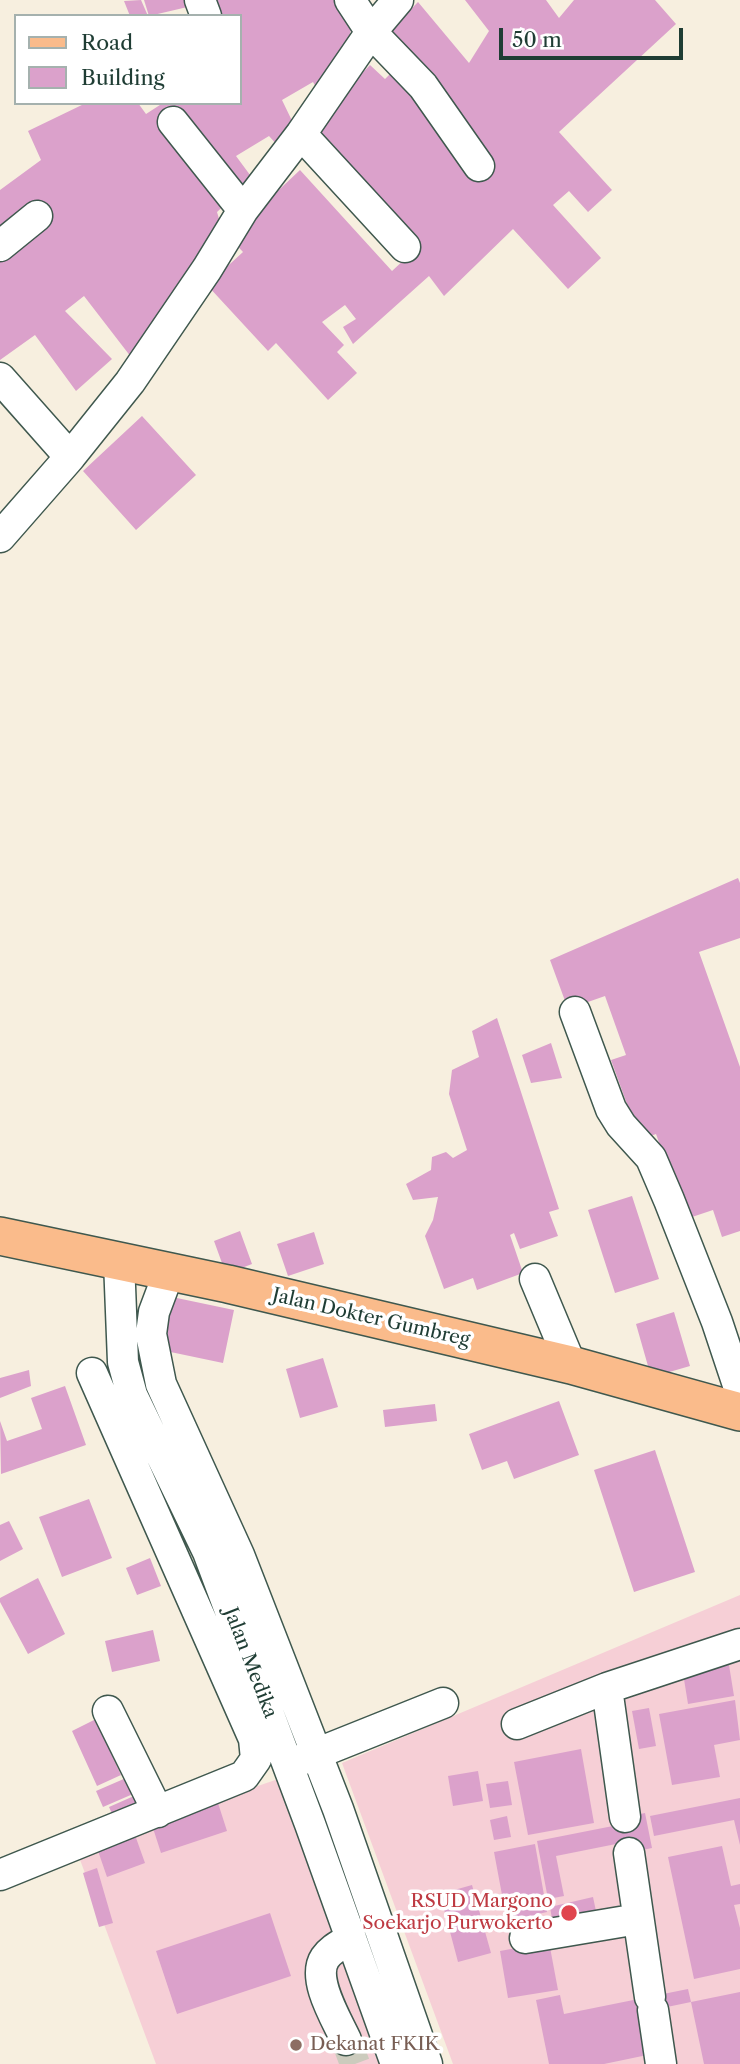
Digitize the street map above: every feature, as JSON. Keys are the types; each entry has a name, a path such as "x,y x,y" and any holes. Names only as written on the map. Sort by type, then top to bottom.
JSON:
{"main road":[{"name":"Jalan Dokter Gumbreg","path":"0,1236 169,1272 571,1365 740,1412"}],"street":[{"path":"349,0 371,32 423,86 479,166"},
{"path":"0,537 70,457 130,382 207,269 243,210 301,134 371,32 398,0"},
{"path":"173,122 243,210"},
{"path":"301,134 405,247"},
{"path":"0,246 37,216"},
{"path":"0,378 70,457"},
{"path":"575,1012 611,1110 651,1158 670,1200 718,1322 740,1391"},
{"name":"Jalan Medika","path":"119,1261 123,1362 132,1395 208,1552 301,1760 338,1809 427,2064"},
{"name":"Jalan Medika","path":"169,1272 154,1312 151,1334 161,1384 239,1555 351,1938 396,2064"},
{"path":"535,1279 571,1365"},
{"path":"0,1875 244,1776 253,1766 256,1751 254,1739 92,1373"},
{"path":"132,1395 161,1384"},
{"path":"517,1724 607,1688 740,1644"},
{"path":"607,1688 625,1817"},
{"path":"301,1760 443,1703"},
{"path":"108,1711 158,1812"},
{"path":"629,1853 661,2064"},
{"path":"525,1938 638,1919"},
{"path":"346,2040 322,1987 320,1969 323,1960 331,1951 351,1938"}],"shaded area":[{"name":"RSUD Margono Soekarjo Purwokerto","path":"740,1595 740,2064 453,2064 342,1763"},
{"path":"333,1763 439,2064 156,2064 76,1849 281,1778"}],"building":[{"path":"141,0 147,14 129,14 124,1"},
{"path":"144,0 195,0 196,5 148,14"},
{"path":"205,0 342,0 355,18 350,33 357,44 330,64 333,77 317,89 313,82 282,100 295,127 280,148 269,136 236,156 253,179 217,212 222,229 131,357 84,296 65,311 112,359 76,391 35,335 0,360 0,190 41,160 28,131 82,105 139,105 146,114 160,105 242,105 242,14 212,14"},
{"path":"465,0 546,0 559,18 574,0 655,0 676,24 559,132 612,190 588,212 569,191 553,205 601,258 568,289 513,229 444,296 429,276 353,344 343,327 356,319 345,305 322,322 344,345 337,352 357,373 328,400 276,343 268,351 207,285 243,252 229,237 300,170 392,271 419,246 310,128 370,65 385,79 397,67 386,35 418,2 469,63 489,31"},
{"path":"142,416 196,475 136,530 83,471"},
{"path":"738,878 740,938 699,952 740,1067 740,1231 722,1237 713,1210 686,1219 656,1134 640,1140 611,1060 626,1055 605,996 568,1009 550,960"},
{"path":"497,1018 559,1209 549,1212 558,1236 520,1249 514,1233 510,1235 523,1273 477,1290 473,1278 444,1289 425,1236 433,1220 438,1197 413,1200 406,1184 431,1170 432,1157 446,1152 453,1158 467,1150 449,1094 452,1070 479,1057 472,1031"},
{"path":"551,1043 562,1078 531,1083 522,1055"},
{"path":"632,1196 659,1279 615,1293 588,1210"},
{"path":"240,1231 252,1264 226,1274 214,1241"},
{"path":"314,1232 324,1264 288,1276 277,1244"},
{"path":"172,1297 234,1310 223,1363 161,1350"},
{"path":"674,1312 690,1366 659,1375 650,1373 636,1324"},
{"path":"323,1358 338,1407 300,1418 286,1369"},
{"path":"29,1370 31,1386 0,1398 0,1378"},
{"path":"65,1386 86,1445 1,1474 0,1421 7,1441 42,1429 31,1398"},
{"path":"559,1401 579,1455 514,1479 507,1461 482,1470 469,1434"},
{"path":"435,1404 437,1421 385,1427 383,1410"},
{"path":"655,1450 695,1572 634,1592 594,1470"},
{"path":"89,1499 112,1558 62,1577 39,1517"},
{"path":"9,1521 23,1549 0,1561 0,1525"},
{"path":"150,1558 161,1586 137,1595 126,1568"},
{"path":"38,1578 65,1634 28,1654 0,1598"},
{"path":"153,1630 160,1661 112,1672 105,1641"},
{"path":"729,1665 734,1696 688,1704 683,1673"},
{"path":"735,1700 740,1740 714,1745 720,1777 672,1785 659,1714"},
{"path":"649,1708 656,1746 639,1749 632,1711"},
{"path":"96,1719 121,1775 97,1786 72,1731"},
{"path":"581,1749 594,1823 528,1835 514,1762"},
{"path":"478,1771 483,1801 453,1806 448,1776"},
{"path":"126,1778 133,1794 103,1807 96,1791"},
{"path":"508,1781 512,1805 490,1808 486,1784"},
{"path":"143,1792 152,1812 118,1827 109,1807"},
{"path":"740,1798 740,1845 734,1820 654,1836 650,1816"},
{"path":"218,1803 227,1831 161,1853 152,1825"},
{"path":"645,1813 652,1848 623,1854 621,1843 556,1856 564,1896 548,1899 537,1841 618,1825 617,1819"},
{"path":"507,1816 511,1837 494,1840 490,1820"},
{"path":"135,1835 145,1863 107,1877 97,1848"},
{"path":"535,1844 547,1912 538,1914 539,1921 508,1927 494,1852"},
{"path":"722,1846 731,1886 740,1884 740,1904 734,1905 740,1928 740,1969 694,1979 668,1857"},
{"path":"97,1868 113,1923 99,1927 83,1873"},
{"path":"472,1885 491,1953 458,1962 440,1894"},
{"path":"593,1897 597,1916 553,1925 550,1907"},
{"path":"270,1913 291,1976 177,2014 156,1951"},
{"path":"549,1942 558,1990 508,1998 500,1951"},
{"path":"688,1989 691,2002 643,2012 652,2054 604,2064 549,2064 536,2000 560,1995 564,2014"},
{"path":"740,1992 740,2064 704,2064 691,2002"}],"tunnel":[{"path":"346,2040 355,2064"}],"place":[{"name":"RSUD Margono Soekarjo Purwokerto","path":"569,1913"},
{"name":"Dekanat FKIK","path":"296,2045"}]}
